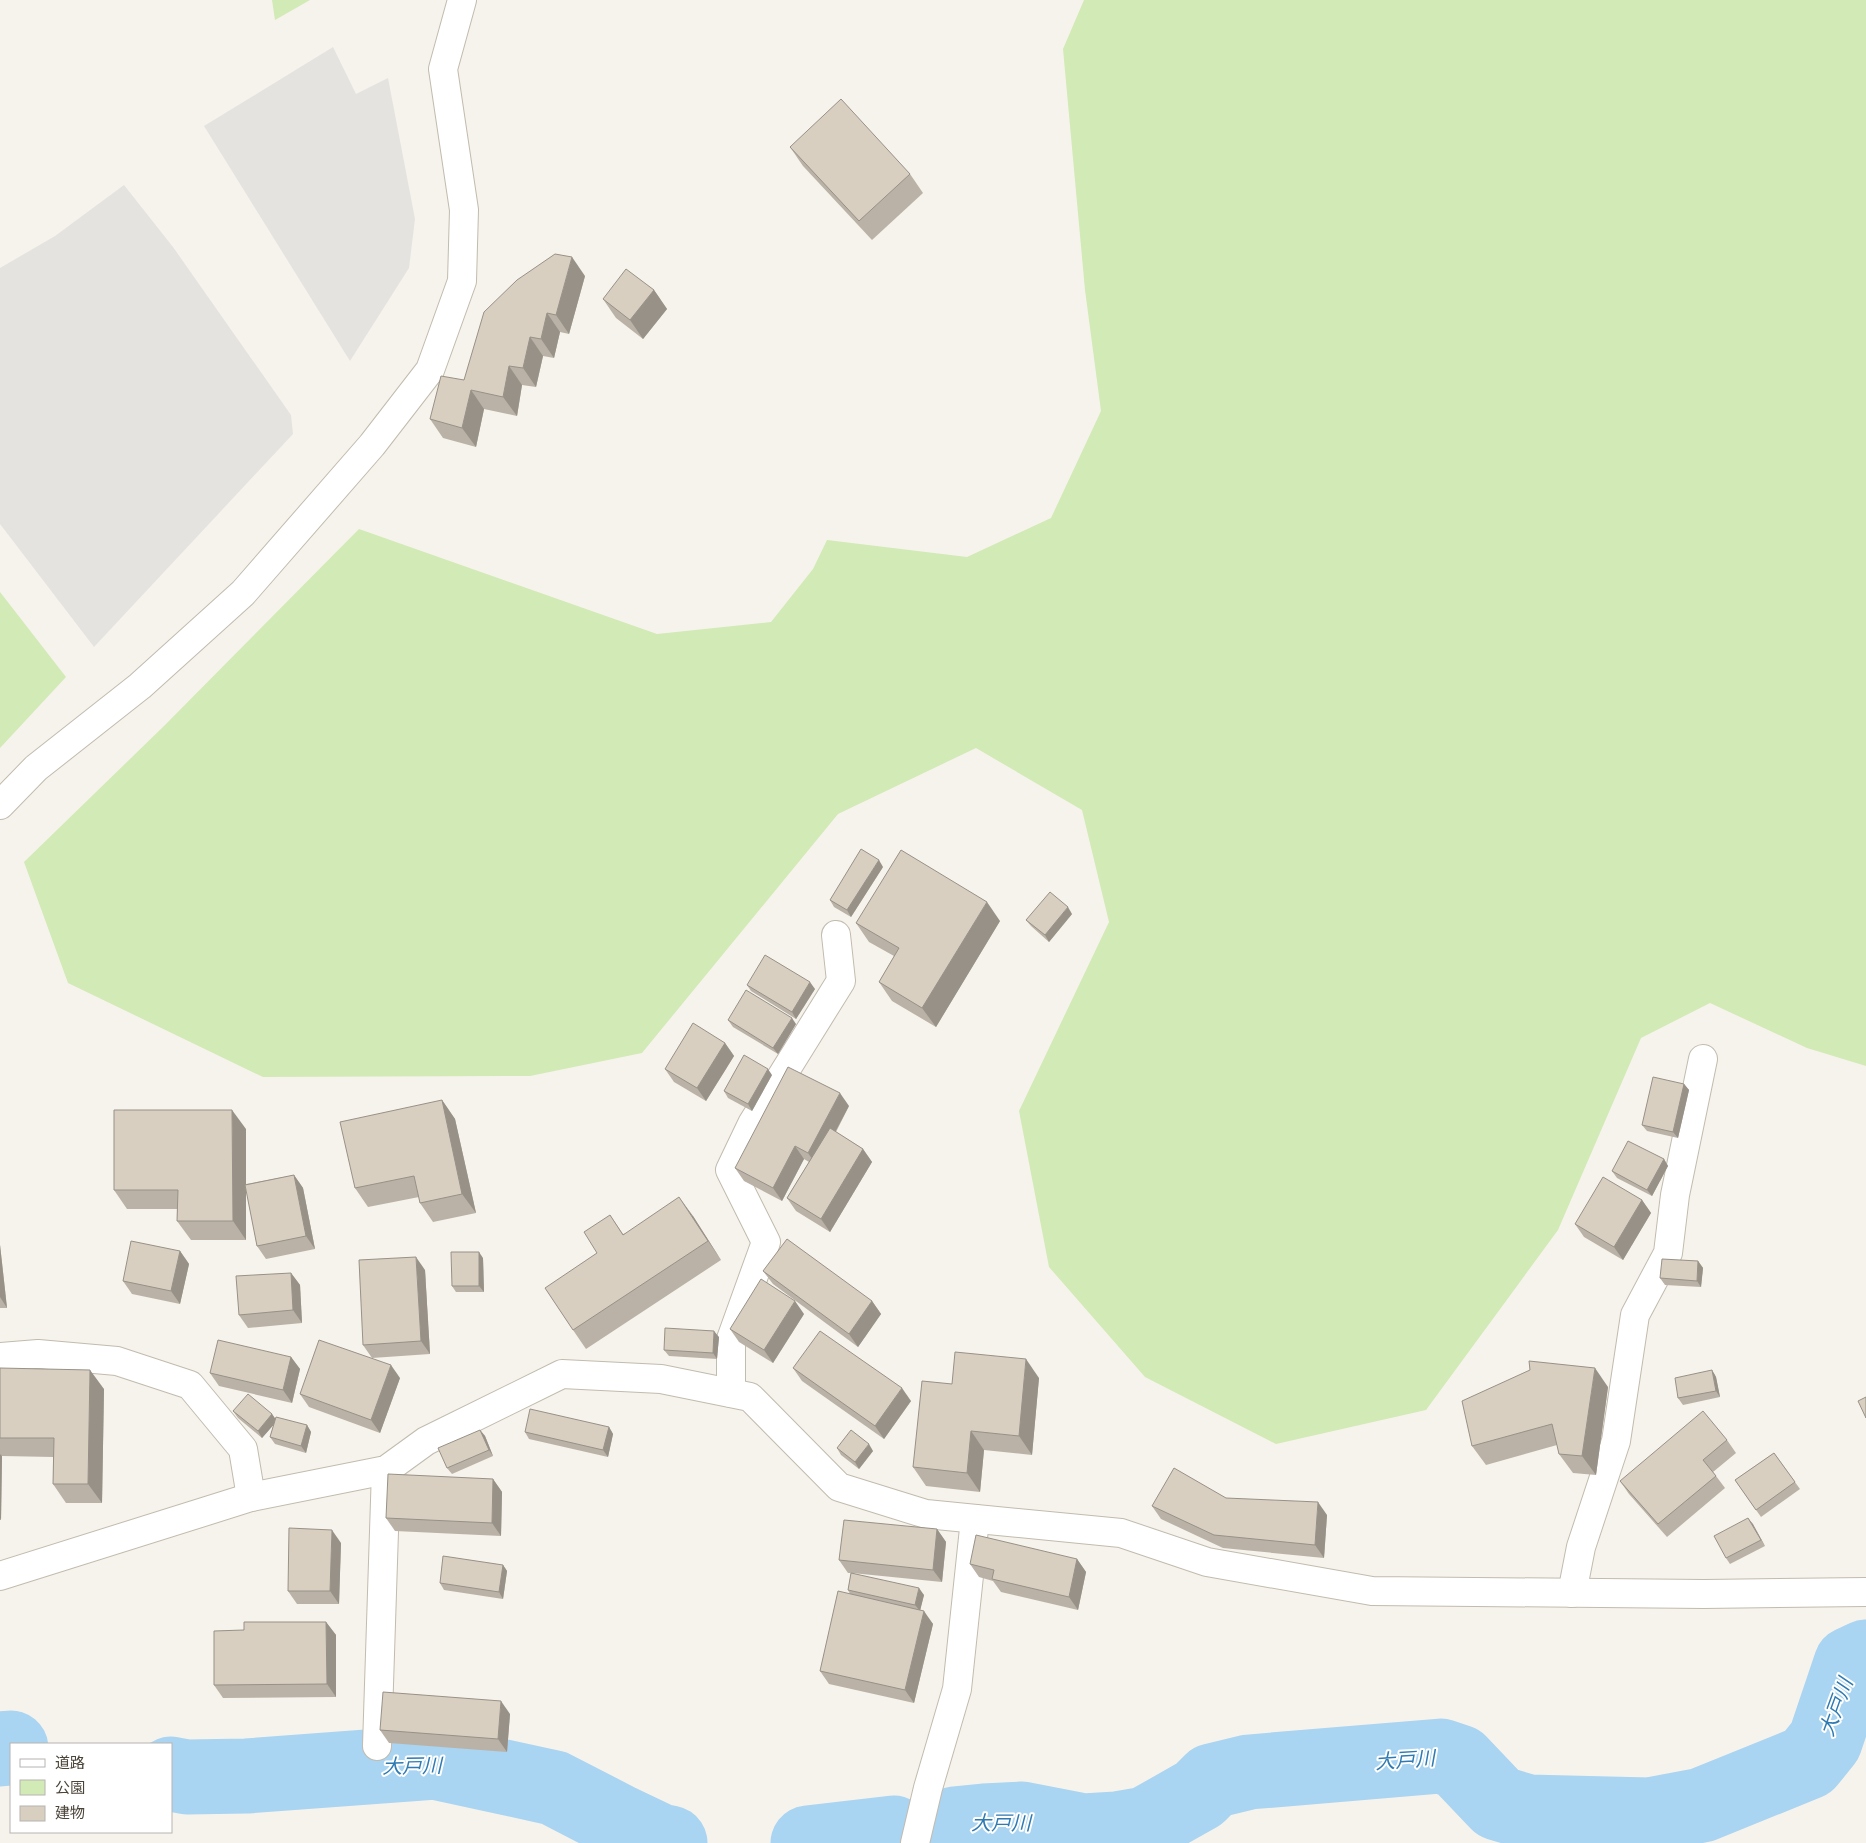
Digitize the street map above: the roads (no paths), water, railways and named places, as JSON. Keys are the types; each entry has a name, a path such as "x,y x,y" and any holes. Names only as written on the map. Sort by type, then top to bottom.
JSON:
{"street":[{"path":"0,805 36,768 140,686 244,593 372,445 430,370 462,281 464,210 443,69 462,0"},
{"path":"731,1393 731,1339 766,1242 730,1170 752,1124 841,982 836,935"},
{"path":"1572,1593 1581,1547 1616,1441 1635,1315 1668,1253 1675,1195 1703,1059"},
{"path":"0,1356 38,1354 117,1361 190,1385 243,1449 251,1497"},
{"path":"0,1576 251,1497 386,1470 426,1441 562,1374 661,1379 750,1397 839,1488 926,1514 1121,1533 1207,1562 1372,1591 1572,1593 1866,1592"},
{"path":"377,1746 386,1470"},
{"path":"915,1843 928,1788 957,1689 974,1519"}],"waterway":[{"name":"大戸川","path":"954,1824 1022,1819 1084,1831 1117,1829 1146,1824 1199,1794 1212,1781 1249,1772 1441,1756 1459,1762 1498,1803 1528,1812 1649,1815 1702,1805 1808,1762 1825,1741 1851,1664 1866,1657"},
{"name":"大戸川","path":"0,1749 10,1748"},
{"name":"大戸川","path":"172,1774 187,1777 247,1776 435,1762 554,1788 660,1841 670,1843"},
{"name":"大戸川","path":"808,1843 894,1833"}]}
